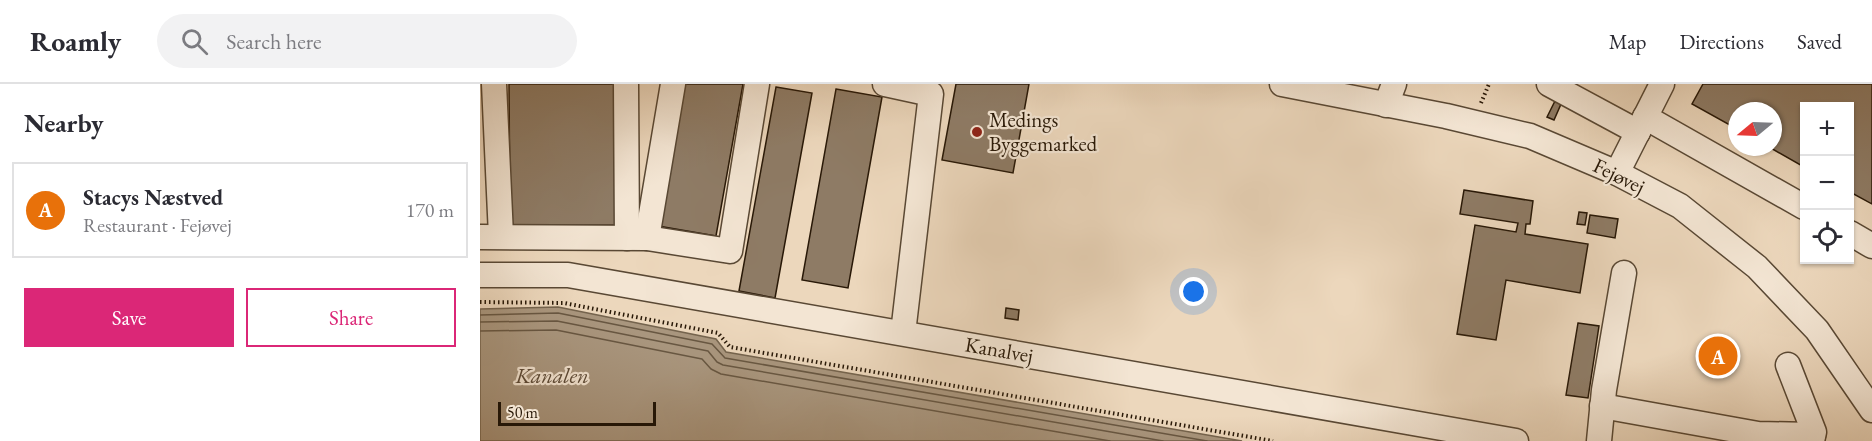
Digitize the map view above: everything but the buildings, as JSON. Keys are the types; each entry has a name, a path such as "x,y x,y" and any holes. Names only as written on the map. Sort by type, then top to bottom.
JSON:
{"street":[{"path":"494,84 490,236 637,238 730,250 758,84"},
{"path":"626,84 637,238"},
{"path":"637,238 673,84"},
{"path":"885,84 931,94 903,333"},
{"name":"Fejøvej","path":"1282,84 1390,94 1530,135 1617,173 1680,206 1756,267 1817,330 1872,410"},
{"path":"1548,84 1641,125 1800,205"},
{"path":"1617,173 1662,84"},
{"path":"1854,235 1872,246"},
{"path":"1599,441 1602,406 1624,273"},
{"name":"Kanalvej","path":"480,275 568,274 1516,441"},
{"path":"1602,406 1758,434 1813,438 1814,432 1788,365"}],"path":[{"path":"480,302 564,303 718,333 730,346 1273,441"}],"water":[{"name":"Kanalen","path":"558,307 716,339 726,352 1242,441 480,441 480,309"}],"place":[{"name":"Medings Byggemarked","path":"977,132"},
{"name":"Stacys Næstved","path":"1718,356"}]}
